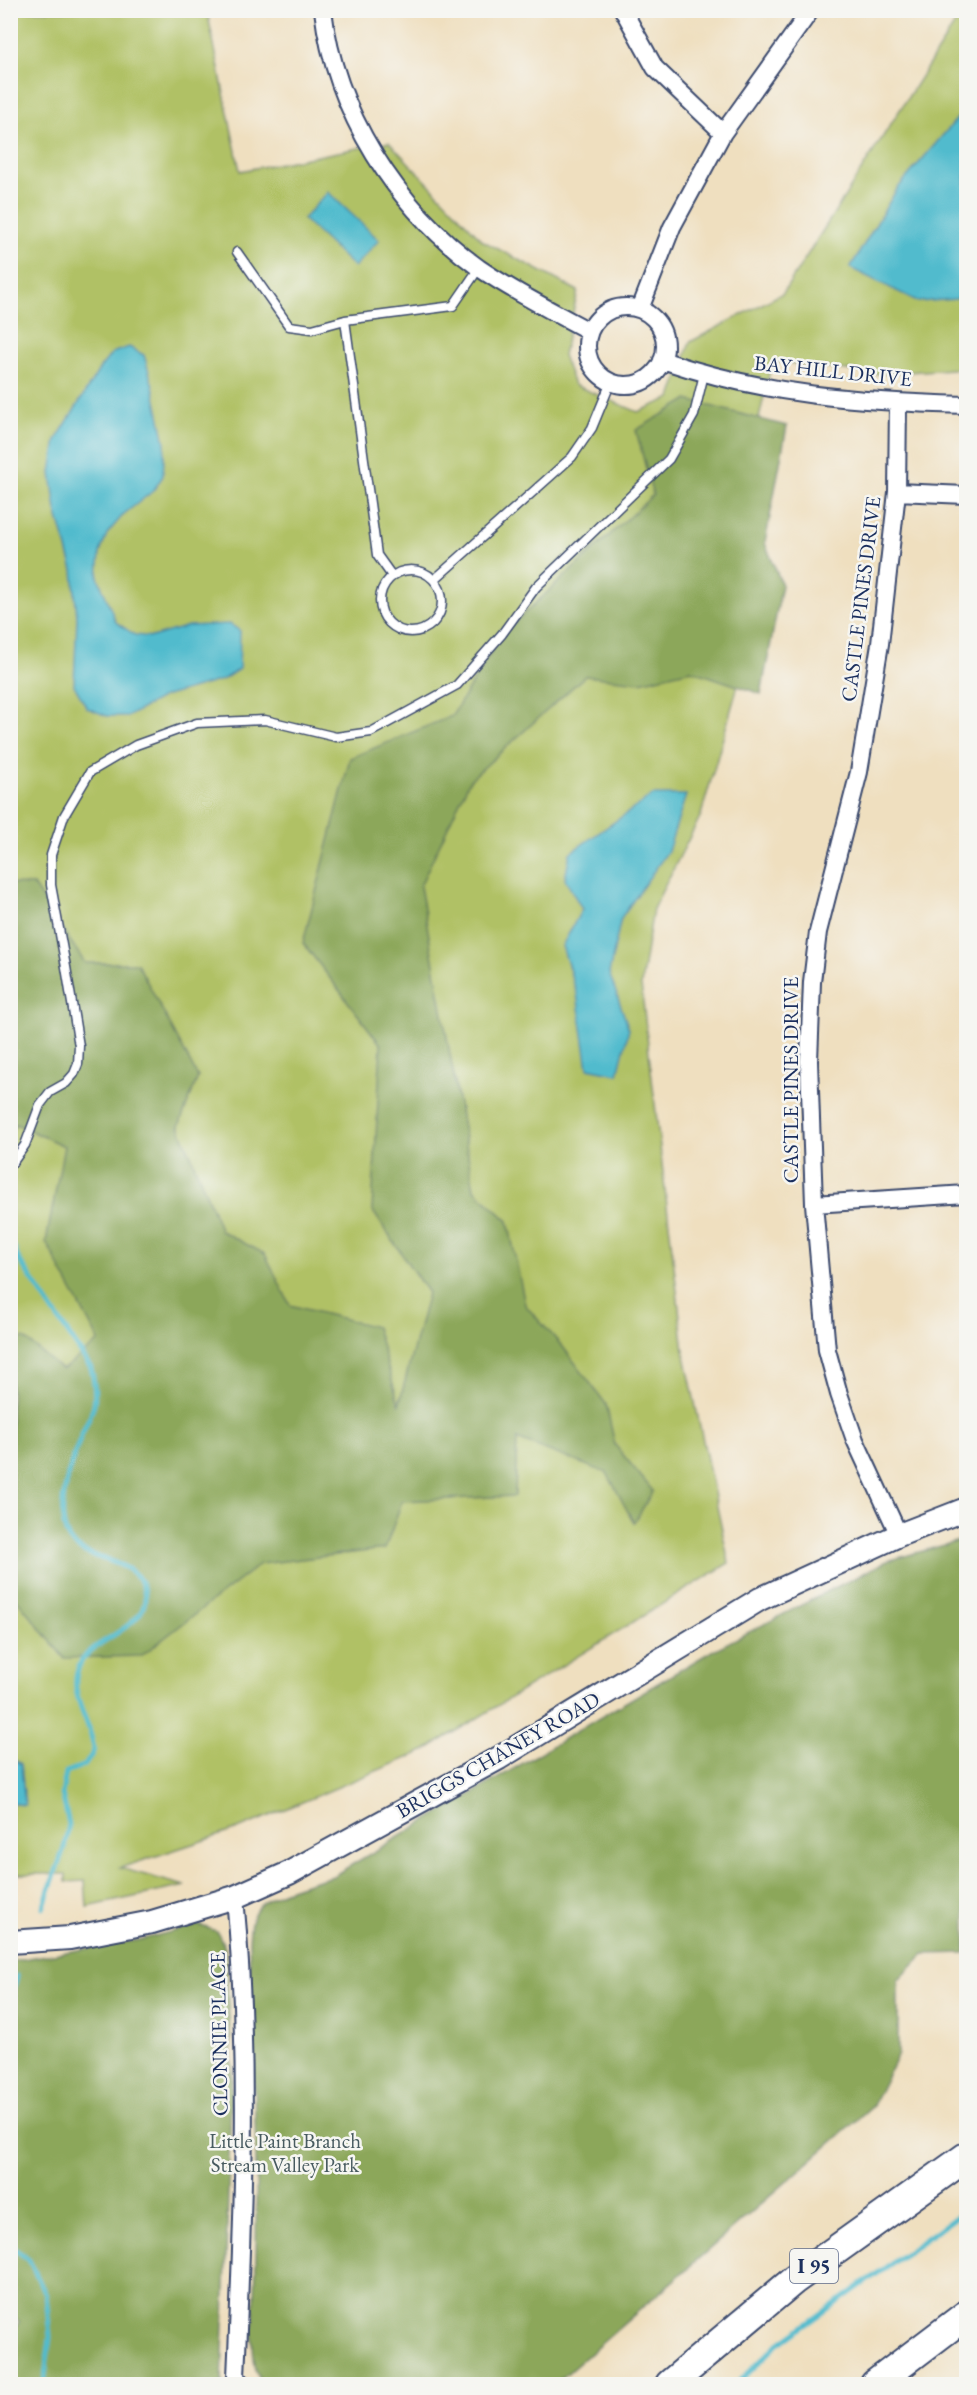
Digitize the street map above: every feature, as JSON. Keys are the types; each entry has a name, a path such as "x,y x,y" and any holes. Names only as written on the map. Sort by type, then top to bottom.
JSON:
{"highway":[{"name":"I 95","path":"670,2385 794,2280 966,2157"},
{"path":"875,2385 966,2314"},
{"path":"898,2385 966,2327"}],"main road":[{"name":"BRIGGS CHANEY ROAD","path":"10,1942 70,1938 106,1932 193,1911 235,1897 290,1873 499,1758 760,1599 899,1534 966,1509"}],"street":[{"path":"323,10 334,62 349,103 386,174 424,219 479,267 530,299 590,331"},
{"path":"622,10 655,68 723,133"},
{"path":"640,309 672,227 723,133 811,10"},
{"path":"616,308 640,309 659,325 664,336 665,348 662,360 647,379 636,384 624,385 611,382 601,376 590,361 587,343 590,331 605,313 616,308"},
{"name":"BAY HILL DRIVE","path":"662,360 704,374 794,393 850,400 966,405"},
{"name":"CASTLE PINES DRIVE","path":"898,403 897,492 885,609 869,724 818,932 812,982 809,1061 814,1204 827,1350 855,1440 899,1534"},
{"path":"897,492 966,495"},
{"path":"814,1204 966,1194"},
{"name":"CLONNIE PLACE","path":"235,1897 241,1958 244,2194 236,2377 242,2385"}],"lane":[{"path":"237,252 288,326 312,329 345,320 453,306 479,267"},
{"path":"345,320 377,555 392,576"},
{"path":"10,1162 13,1162 25,1145 40,1105 50,1092 66,1083 74,1074 78,1064 79,1046 51,885 51,855 64,816 90,772 136,745 197,723 265,720 336,737 371,732 457,685 502,634 536,587 669,459 694,416 704,374"},
{"path":"434,580 572,457 592,428 611,382"},
{"path":"409,570 418,571 434,580 440,589 441,610 429,626 409,631 399,629 390,623 380,604 385,584 392,576 409,570"}],"green space":[{"path":"11,11 207,11 240,171 389,142 483,241 578,291 563,355 574,385 638,412 671,398 690,342 783,293 963,11 966,11 966,368 879,374 772,361 741,498 751,640 701,815 653,909 641,985 684,1351 729,1563 424,1751 238,1829 120,1868 185,1886 87,1907 85,1881 66,1882 66,1874 11,1874"},
{"path":"687,400 787,426 765,543 782,585 761,694 691,670 640,682 585,676 470,780 420,886 474,1189 508,1221 525,1305 563,1347 606,1404 615,1445 653,1491 634,1523 607,1473 517,1439 515,1496 402,1501 385,1549 260,1564 141,1656 64,1658 11,1592 11,1341 24,1338 62,1370 99,1341 46,1242 64,1146 16,1124 11,1131 11,884 33,885 85,963 137,963 198,1077 179,1126 221,1231 265,1254 290,1305 376,1327 399,1404 428,1293 372,1210 381,1045 303,943 350,758 452,716 502,634 653,495 636,430"},
{"name":"Little Paint Branch Stream Valley Park","path":"966,1539 966,1953 924,1954 898,1981 898,2054 872,2107 555,2384 263,2384 255,2366 253,2342 256,2163 249,1942 252,1919 259,1906 282,1892 333,1876 712,1651 887,1561"},
{"path":"198,1925 217,1931 225,1948 232,2068 222,2384 11,2384 11,2336 19,2322 10,2315 11,1961 139,1940"}],"water":[{"path":"966,108 966,294 956,299 919,302 850,268 897,189"},
{"path":"328,192 379,240 354,267 303,219"},
{"path":"129,347 144,355 153,386 165,443 163,476 153,491 124,514 107,534 100,553 98,577 116,622 135,635 152,637 188,626 230,624 240,631 239,669 222,680 163,697 129,716 107,716 87,708 74,685 77,618 73,570 56,510 51,473 56,440 100,368 112,353"},
{"path":"653,795 686,795 668,851 621,918 609,973 629,1029 618,1074 588,1068 577,994 562,946 582,909 565,879 570,853"},
{"path":"11,1758 21,1764 25,1805 11,1803"}],"waterway":[{"path":"10,1238 18,1258 91,1368 93,1377 95,1395 93,1407 66,1481 63,1510 67,1535 74,1545 85,1552 133,1572 141,1582 145,1596 138,1616 88,1654 81,1662 77,1672 79,1702 94,1749 85,1765 66,1772 62,1794 69,1824 64,1848 43,1908"},
{"path":"10,2000 17,1976"},
{"path":"737,2384 776,2346 966,2210"},
{"path":"10,2245 29,2260 46,2295 50,2337 44,2384"}]}
